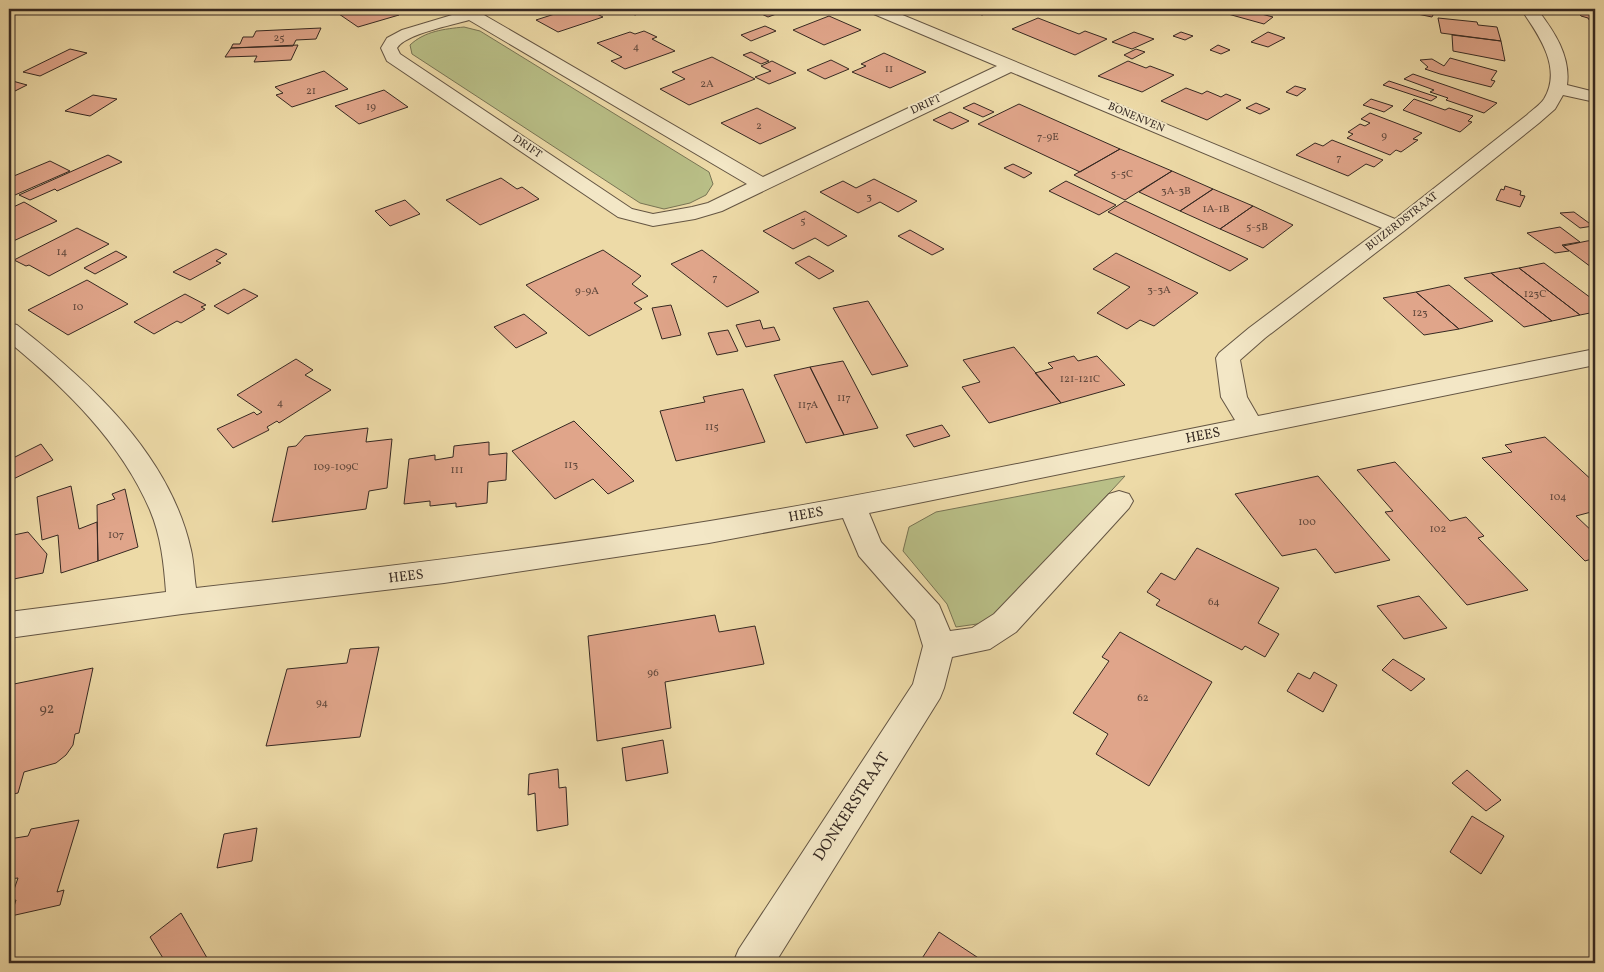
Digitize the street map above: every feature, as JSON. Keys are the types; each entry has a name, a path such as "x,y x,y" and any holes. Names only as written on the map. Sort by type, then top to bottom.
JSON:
{"street":[{"name":"BONENVEN","path":"875,9 1397,227"},
{"path":"1529,9 1550,41 1558,66 1558,88 1595,97"},
{"name":"DRIFT","path":"761,184 479,12 408,33 394,41 389,48 393,57 626,213 652,220 695,213 715,207 1010,66"},
{"name":"BUIZERDSTRAAT","path":"1251,426 1234,397 1228,358 1257,333 1397,227 1533,119 1552,102 1558,88"},
{"path":"9,330 55,367 96,408 140,462 165,511 177,551 182,602"},
{"name":"HEES","path":"9,625 182,602 454,571 709,532 852,506 1595,357"},
{"path":"852,506 869,548 928,614 939,646 979,640 1006,623 1119,501"},
{"name":"DONKERSTRAAT","path":"753,963 928,688 939,646"}],"green space":[{"path":"464,27 480,31 709,172 713,184 706,195 690,203 664,209 640,203 412,54 410,45 416,40 442,30"},
{"path":"1125,476 1008,602 984,623 956,627 947,604 903,551 909,527 936,512"}],"building":[{"path":"365,9 389,9 399,15 358,27 339,14"},
{"path":"570,9 587,9 603,17 558,32 536,20"},
{"path":"624,9 652,9 635,15"},
{"path":"751,9 790,9 768,17"},
{"path":"966,9 997,9 982,15"},
{"path":"1140,9 1163,9 1153,14"},
{"path":"1210,9 1242,9 1273,17 1264,24"},
{"path":"1393,9 1426,9 1435,11 1432,17"},
{"path":"1577,11 1595,12 1595,29 1589,23 1591,23 1588,18 1581,16"},
{"path":"829,16 861,30 824,45 793,30"},
{"path":"1038,18 1079,34 1085,31 1107,39 1075,55 1012,29"},
{"path":"1438,18 1477,22 1478,25 1497,27 1501,41 1441,33"},
{"path":"765,26 776,31 751,41 741,35"},
{"path":"321,28 316,39 296,40 293,46 231,48 233,44 240,44 243,37 253,37 256,31"},
{"path":"644,31 657,37 652,39 675,51 625,69 611,61 622,57 597,43 630,32 635,34"},
{"path":"1134,32 1154,39 1132,49 1112,42"},
{"path":"1181,32 1193,36 1185,40 1173,36"},
{"path":"1268,32 1285,38 1268,47 1251,42"},
{"path":"1452,35 1501,41 1505,61 1453,51"},
{"path":"298,45 291,60 254,62 257,56 225,57 231,48"},
{"path":"1218,45 1230,50 1221,54 1210,50"},
{"path":"70,49 87,53 40,76 23,72"},
{"path":"1136,49 1145,52 1132,59 1124,55"},
{"path":"751,52 769,61 761,64 743,55"},
{"path":"884,53 926,72 890,88 852,72 866,66 861,64"},
{"path":"712,57 755,79 689,105 660,89 685,79 672,72"},
{"path":"1450,58 1497,71 1491,80 1495,81 1491,87 1440,74 1425,69 1428,67 1420,60 1432,59 1444,66"},
{"path":"831,60 849,69 825,79 807,70"},
{"path":"772,61 796,73 769,84 755,77 771,71 761,66"},
{"path":"1128,61 1146,68 1150,66 1174,75 1142,92 1098,76"},
{"path":"324,71 348,89 292,107 276,95 283,93 275,87"},
{"path":"1413,74 1497,103 1484,113 1446,100 1448,98 1430,92 1434,90 1404,79"},
{"path":"9,80 27,85 9,94"},
{"path":"1389,81 1437,97 1431,101 1383,85"},
{"path":"1295,86 1306,89 1297,96 1286,92"},
{"path":"1186,88 1202,94 1207,91 1221,97 1226,94 1241,100 1207,120 1161,101"},
{"path":"384,90 408,107 359,124 335,106"},
{"path":"93,95 117,99 90,116 65,111"},
{"path":"1371,99 1393,106 1384,112 1363,105"},
{"path":"1414,99 1445,110 1449,108 1473,116 1468,121 1472,122 1460,132 1403,110"},
{"path":"974,103 994,112 983,117 963,108"},
{"path":"1256,103 1270,109 1260,114 1246,108"},
{"path":"1019,104 1120,149 1080,172 978,124"},
{"path":"757,108 796,128 760,144 721,123"},
{"path":"950,112 969,121 952,129 933,120"},
{"path":"1370,113 1422,133 1413,139 1418,140 1401,152 1396,150 1390,155 1347,138 1353,134 1348,132 1360,124 1365,126 1370,123 1361,119"},
{"path":"1332,140 1383,160 1374,167 1366,164 1348,176 1296,155 1315,143 1323,146"},
{"path":"1120,149 1172,171 1125,200 1074,175"},
{"path":"108,155 122,162 57,191 55,189 30,200 19,195"},
{"path":"50,161 70,171 15,195 9,191 9,178"},
{"path":"1013,164 1032,173 1024,178 1004,168"},
{"path":"1172,171 1213,189 1180,211 1139,192"},
{"path":"501,178 517,189 522,187 539,199 480,225 446,200"},
{"path":"874,179 917,201 898,212 880,202 858,213 820,192 843,181 856,188"},
{"path":"1066,181 1116,205 1099,215 1049,191"},
{"path":"1505,186 1521,191 1520,195 1525,196 1520,207 1496,200 1501,189 1504,190"},
{"path":"1213,189 1253,206 1220,229 1180,211"},
{"path":"405,200 420,214 390,226 375,211"},
{"path":"1125,201 1248,259 1230,271 1108,212"},
{"path":"24,202 57,221 9,243 9,209"},
{"path":"1253,206 1293,225 1263,248 1220,229"},
{"path":"805,211 847,236 828,246 815,238 793,249 763,231"},
{"path":"1574,212 1593,226 1580,228 1560,213"},
{"path":"1560,227 1580,242 1562,245 1569,251 1555,253 1527,233"},
{"path":"77,228 109,244 49,276 29,265 26,266 14,260"},
{"path":"910,230 944,249 932,255 898,236"},
{"path":"1595,240 1595,270 1563,246 1587,241"},
{"path":"216,249 227,254 216,261 221,263 190,280 173,272"},
{"path":"603,250 641,276 632,284 648,296 634,303 642,309 589,336 526,285"},
{"path":"702,250 759,292 727,307 671,264"},
{"path":"116,251 127,257 95,274 84,268"},
{"path":"1116,253 1198,293 1154,326 1140,320 1127,329 1097,313 1130,287 1093,269"},
{"path":"809,256 834,271 819,279 795,263"},
{"path":"1544,263 1595,301 1595,312 1580,315 1519,268"},
{"path":"1519,268 1580,315 1552,321 1491,273"},
{"path":"1491,273 1552,321 1524,327 1464,278"},
{"path":"87,280 128,304 68,335 28,310"},
{"path":"1449,285 1493,321 1459,329 1416,292"},
{"path":"244,289 258,296 228,314 214,306"},
{"path":"1416,292 1459,329 1424,335 1383,298"},
{"path":"185,294 206,305 201,307 205,309 181,323 177,321 154,334 134,322"},
{"path":"868,301 908,366 872,375 833,308"},
{"path":"671,305 681,335 662,339 652,308"},
{"path":"524,314 547,333 516,348 494,327"},
{"path":"760,320 763,329 774,327 780,340 746,347 736,325"},
{"path":"728,330 738,351 717,355 708,333"},
{"path":"1014,347 1061,403 989,423 962,387 980,382 963,360"},
{"path":"1074,356 1078,361 1097,356 1125,385 1061,403 1035,373 1053,368 1048,363"},
{"path":"296,359 313,370 305,375 331,390 279,423 277,421 267,427 269,430 233,448 217,429 254,412 257,415 262,412 237,395"},
{"path":"843,361 878,428 844,435 810,367"},
{"path":"810,367 844,435 806,443 774,375"},
{"path":"743,389 765,442 676,461 660,411 705,402 703,397"},
{"path":"574,421 634,481 608,494 593,479 555,499 512,451"},
{"path":"942,425 950,436 914,447 906,435"},
{"path":"368,428 366,442 392,439 387,488 369,491 366,509 272,522 288,447 296,446 305,436"},
{"path":"1545,437 1595,483 1595,511 1576,516 1595,534 1595,558 1585,561 1482,458 1512,452 1505,445"},
{"path":"489,442 489,455 507,453 506,480 488,482 487,503 456,507 456,503 430,506 430,501 404,504 409,459 435,455 435,460 453,457 454,446"},
{"path":"41,444 53,460 9,481 9,460"},
{"path":"1395,462 1450,521 1466,517 1484,536 1478,538 1528,590 1467,605 1385,512 1393,511 1357,470"},
{"path":"1318,476 1390,560 1335,573 1316,549 1282,556 1235,494"},
{"path":"71,486 79,529 97,522 98,561 61,573 58,535 42,540 37,497"},
{"path":"125,489 138,547 98,561 97,505 115,499 112,494"},
{"path":"28,532 47,554 43,573 9,580 9,536"},
{"path":"1197,548 1279,588 1258,623 1279,634 1265,657 1245,646 1242,650 1156,605 1160,600 1147,592 1161,573 1175,580"},
{"path":"1419,596 1447,628 1404,639 1377,606"},
{"path":"715,615 719,632 755,626 764,664 665,682 671,728 597,741 588,636"},
{"path":"1120,632 1212,682 1149,786 1096,754 1108,734 1073,713 1109,661 1102,657"},
{"path":"379,647 360,737 266,746 287,669 347,663 350,649"},
{"path":"1393,659 1425,679 1411,691 1382,670"},
{"path":"93,668 79,733 75,734 73,745 66,755 56,763 24,772 18,793 9,795 9,685"},
{"path":"1314,672 1337,685 1323,712 1287,691 1298,673 1310,679"},
{"path":"663,740 668,773 626,781 622,748"},
{"path":"558,769 559,788 566,787 568,825 537,831 535,793 528,795 529,774"},
{"path":"1467,770 1501,800 1486,811 1452,783"},
{"path":"1472,816 1504,836 1481,874 1450,852"},
{"path":"79,820 57,892 64,890 60,905 11,916 16,900 10,901 18,878 9,879 9,839 28,836 31,829"},
{"path":"257,828 252,861 217,868 224,834"},
{"path":"181,913 210,963 166,963 150,937"},
{"path":"939,932 986,963 919,963"}]}
